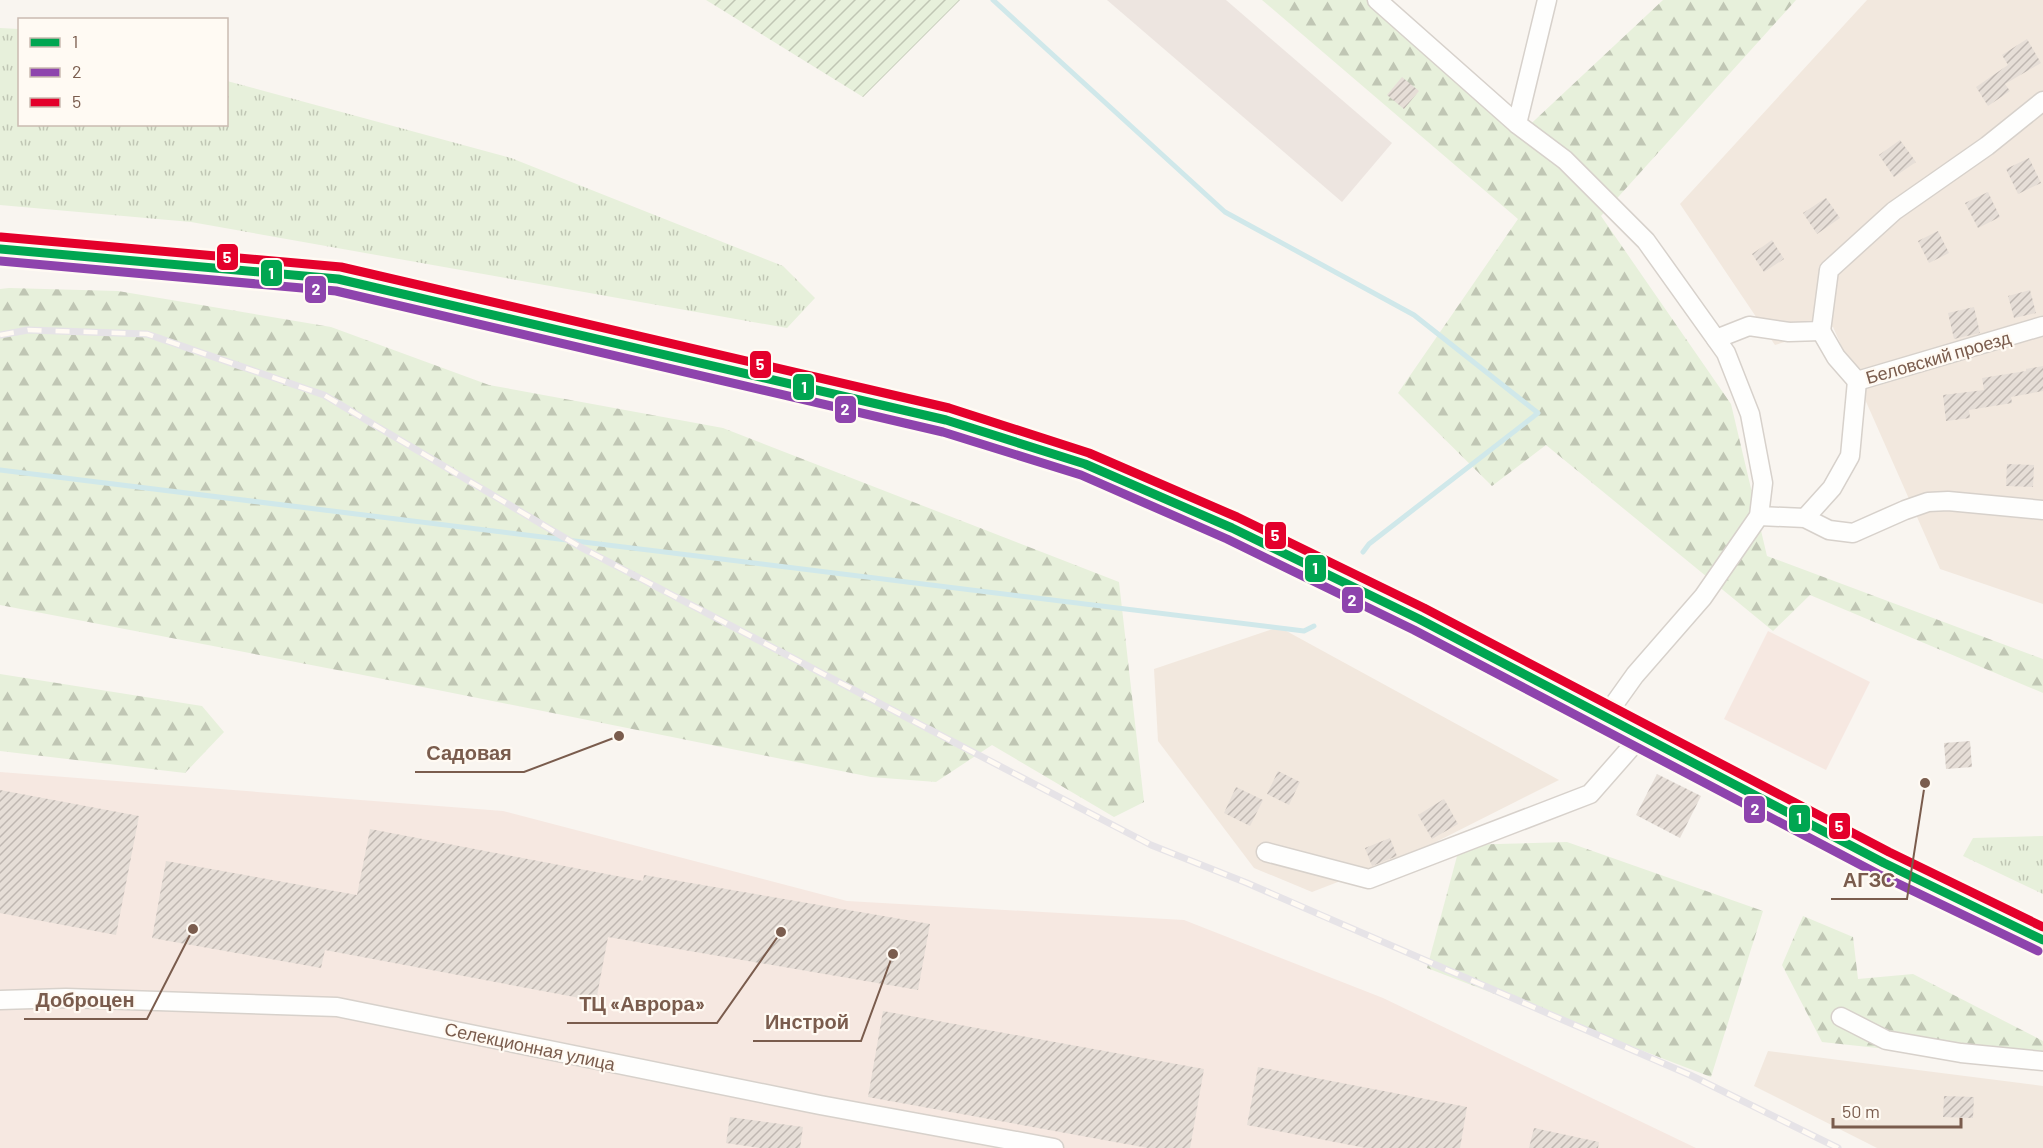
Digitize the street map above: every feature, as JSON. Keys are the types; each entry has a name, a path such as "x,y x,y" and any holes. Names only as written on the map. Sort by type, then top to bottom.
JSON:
{"main road":[{"path":"0,249 338,279 946,420 1085,464 1232,528 1419,619 1884,863 2043,940"},
{"path":"0,264 64,256"}],"street":[{"path":"1377,0 1516,124 1565,160 1646,241 1726,353 1750,414 1763,483 1759,516 1703,597 1635,675 1605,717"},
{"path":"1516,124 1547,0"},
{"path":"1716,339 1749,326 1789,332 1821,331 1829,270 1894,211 1987,146 2043,101"},
{"name":"Беловский проезд","path":"1821,331 1836,357 1857,381 2043,326"},
{"path":"1805,519 1832,488 1850,456 1857,381"},
{"path":"1759,516 1805,519 1829,530 1853,533 1928,502 1948,501 2043,510"},
{"path":"1266,852 1369,879 1590,794 1641,736"},
{"name":"Селекционная улица","path":"0,1000 66,998 337,1007 820,1105 1054,1148"},
{"path":"1841,1017 1886,1040 1961,1053 2043,1061"}],"shaded area":[{"path":"1107,0 1226,0 1392,143 1342,202"},
{"path":"1867,0 2043,0 2043,604 1940,569 1833,327 1775,345 1680,204"},
{"path":"1279,627 1559,780 1418,851 1312,892 1254,868 1158,741 1154,669"},
{"path":"1768,631 1870,682 1826,770 1724,719"},
{"path":"0,772 503,811 847,901 1184,920 1383,998 1696,1148 0,1148"},
{"path":"1768,1051 2043,1086 2043,1148 1877,1148 1754,1086"}],"green space":[{"path":"706,0 960,0 863,97"},
{"path":"1262,0 1373,0 1522,132 1663,0 1796,0 1601,216 1731,404 1767,556 2043,659 2043,693 1810,595 1773,631 1546,445 1492,486 1398,393 1518,219"},
{"path":"0,28 18,29 18,126 228,126 228,81 511,158 783,266 815,298 787,328 191,222 0,205"},
{"path":"0,289 118,291 331,327 489,385 723,428 1119,582 1144,802 1114,817 992,745 936,782 871,777 0,605"},
{"path":"0,674 202,706 224,732 185,773 0,751"},
{"path":"2043,836 2043,894 1963,856 1973,838"},
{"path":"1567,842 1763,911 1711,1077 1427,968 1460,845"},
{"path":"1803,916 1853,937 1858,979 1913,974 2043,1041 2043,1066 1822,1042 1782,965"}],"building":[{"path":"2027,39 2041,63 2005,84 2010,91 1988,106 1976,87 2008,65 2002,55"},
{"path":"1402,77 1419,91 1404,109 1387,95"},
{"path":"1900,140 1916,162 1894,177 1879,155"},
{"path":"2029,158 2041,183 2018,194 2006,169"},
{"path":"1988,192 2000,217 1978,228 1965,203"},
{"path":"1826,198 1840,218 1817,234 1803,213"},
{"path":"1938,231 1949,253 1929,263 1918,241"},
{"path":"1772,240 1784,259 1764,272 1752,254"},
{"path":"2030,290 2036,313 2014,318 2008,296"},
{"path":"1974,307 1980,333 1954,339 1948,313"},
{"path":"2043,366 2043,391 2011,397 2012,403 1969,410 1970,418 1946,421 1943,395 1984,390 1982,378"},
{"path":"2007,464 2034,465 2033,487 2006,486"},
{"path":"1970,741 1972,767 1946,769 1944,743"},
{"path":"1278,771 1300,782 1289,805 1267,794"},
{"path":"1657,774 1701,796 1680,838 1636,815"},
{"path":"1236,787 1263,800 1250,826 1224,813"},
{"path":"0,790 139,816 116,935 0,913"},
{"path":"1444,799 1458,824 1432,839 1418,815"},
{"path":"370,829 643,881 644,875 930,924 918,990 608,937 596,1001 325,950 321,968 152,938 166,861 357,895"},
{"path":"1390,838 1397,856 1372,866 1365,848"},
{"path":"883,1011 1204,1069 1190,1148 1148,1148 868,1097"},
{"path":"1258,1067 1467,1107 1460,1148 1366,1148 1247,1125"},
{"path":"1944,1096 1974,1097 1973,1118 1943,1117"},
{"path":"730,1117 803,1127 800,1148 760,1148 726,1143"},
{"path":"1534,1128 1599,1142 1598,1148 1529,1148"}],"waterway":[{"path":"993,0 1225,212 1414,315 1538,413 1369,544 1363,552"},
{"path":"0,470 1304,631 1314,626"}],"railway":[{"path":"0,335 28,330 147,334 324,395 582,548 1151,845 1247,883 1690,1075 1838,1148"}],"transit line":[{"name":"5","path":"1,237 341,267 949,408 1089,453 1237,517 1424,608 1889,852 2043,927"},
{"name":"1","path":"0,249 338,279 946,420 1085,464 1232,528 1419,619 1884,863 2043,940"},
{"name":"2","path":"0,261 336,291 943,432 1081,475 1227,539 1414,630 1878,874 2038,951"}],"place":[{"name":"Садовая","path":"619,736"},
{"name":"АГЗС","path":"1925,783"},
{"name":"Доброцен","path":"193,929"},
{"name":"ТЦ «Аврора»","path":"781,932"},
{"name":"Инстрой","path":"893,954"}]}
